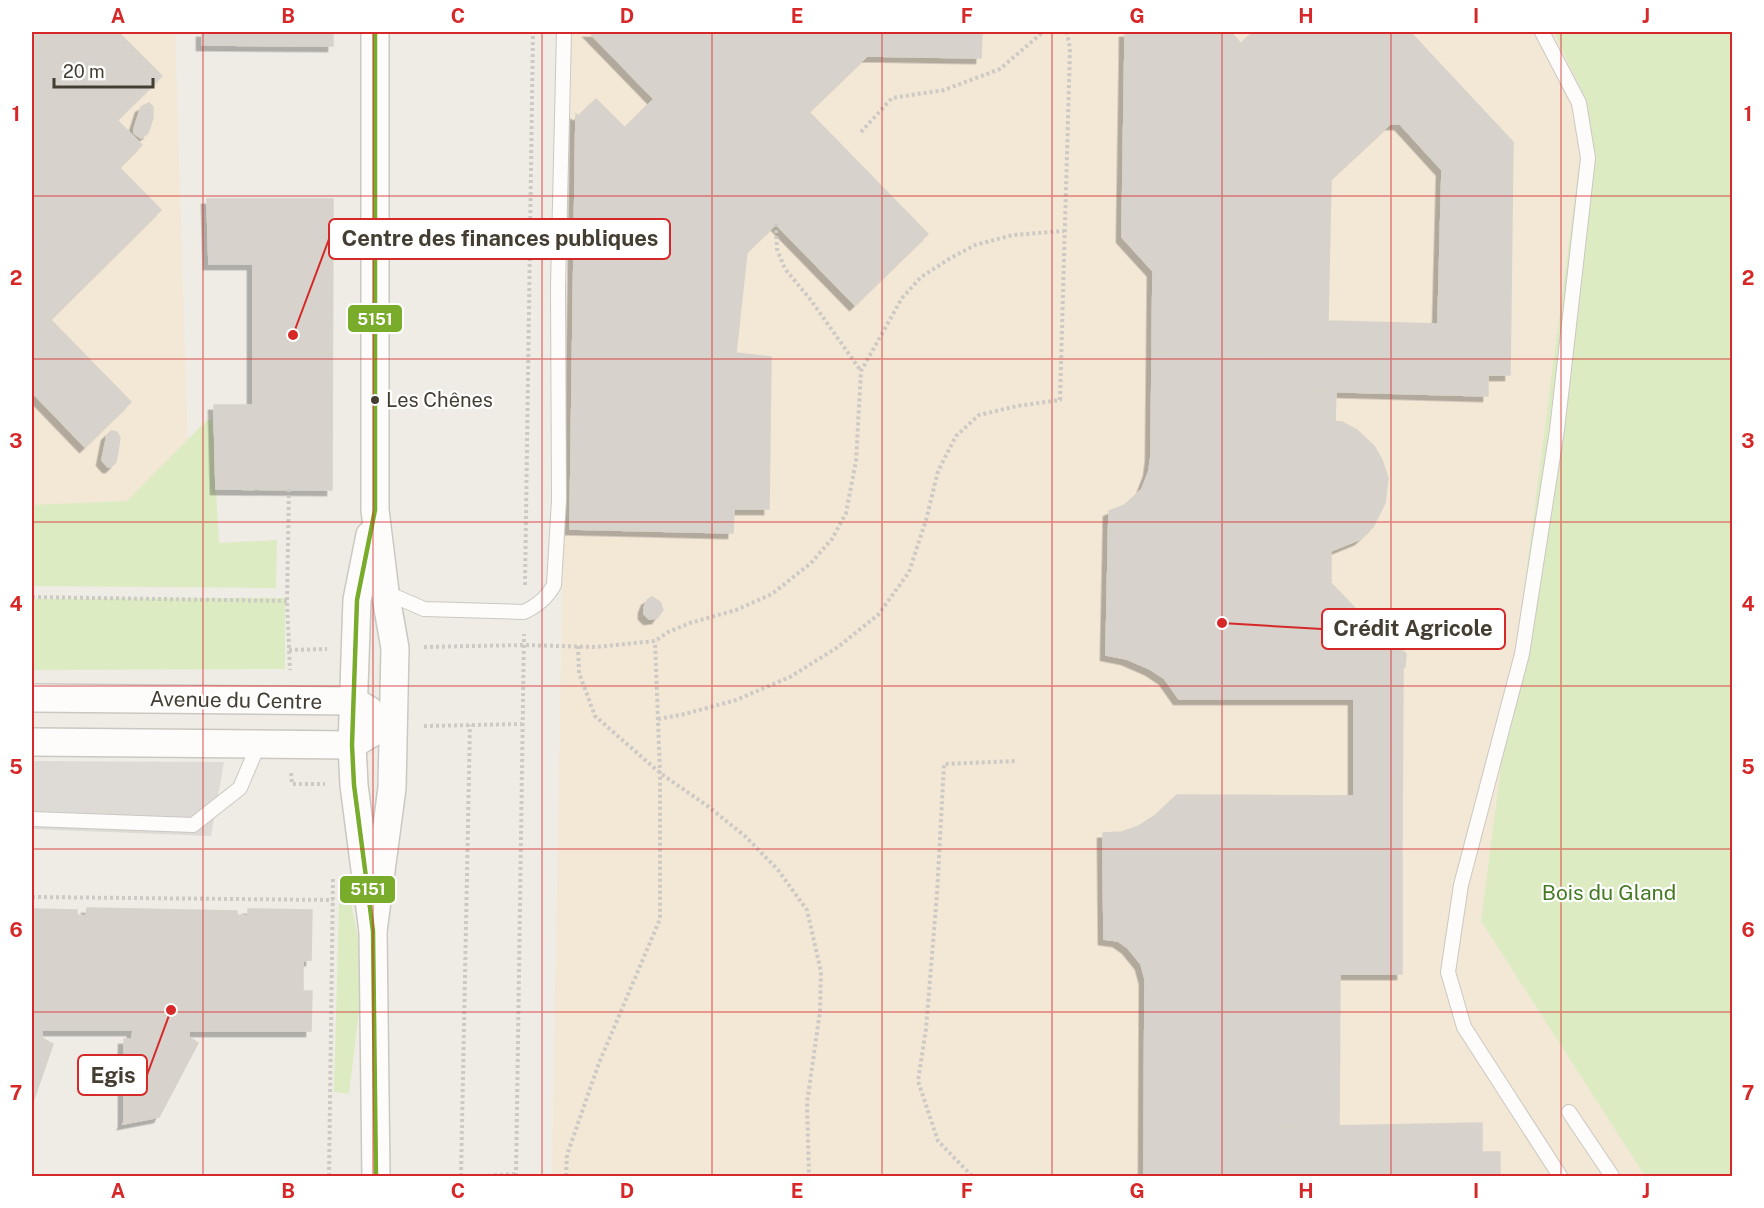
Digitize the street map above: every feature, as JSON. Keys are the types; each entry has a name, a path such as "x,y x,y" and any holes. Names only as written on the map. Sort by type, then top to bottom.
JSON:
{"street":[{"path":"373,931 392,788 395,648 385,592 375,510 375,32"},
{"path":"375,510 357,600 352,745 354,785 373,931 376,1176"},
{"name":"Avenue du Centre","path":"32,698 352,701 392,721"},
{"path":"352,745 392,721"},
{"name":"Avenue du Centre","path":"32,742 352,745"}],"lane":[{"path":"385,592 424,609 524,612 533,609 548,596 554,585 559,500 558,288 564,32"},
{"path":"1542,32 1579,103 1588,158 1558,419 1522,654 1461,885 1448,972 1464,1028 1560,1176"},
{"path":"32,819 193,825 240,789 260,743"},
{"path":"1569,1112 1612,1176"}],"path":[{"path":"861,132 892,98 944,90 1000,69 1043,32"},
{"path":"658,719 736,700 790,677 854,635 878,615 909,572 926,520 938,471 956,436 979,415 1017,406 1060,400 1070,49 1067,32"},
{"path":"776,224 777,249 785,269 810,299 861,371"},
{"path":"423,647 596,647 655,641 675,629 736,610 772,594 811,562 832,539 846,513 856,461 861,371 902,298 921,277 975,246 1013,235 1064,231"},
{"path":"32,597 287,601"},
{"path":"566,1176 567,1155 599,1063 660,919 660,773 655,641"},
{"path":"578,646 579,673 595,716 660,773 709,807 746,837 778,870 807,909 821,972 820,1011 807,1103 809,1176"},
{"path":"424,726 522,724"},
{"path":"461,1176 470,725"},
{"path":"972,1176 938,1141 918,1081 930,984 944,764 1015,761"},
{"path":"32,897 333,900 329,1176"},
{"path":"482,1176 516,1174"}],"shaded area":[{"path":"32,32 175,32 192,578 32,578"},
{"path":"572,32 1554,32 1587,101 1481,921 1645,1176 552,1176"},
{"path":"32,761 224,762 211,836 32,829"}],"green space":[{"name":"Bois du Gland","path":"1554,32 1732,32 1732,1176 1645,1176 1481,921 1587,102"},
{"path":"207,420 212,420 219,543 277,540 276,588 32,586 32,505 127,501"},
{"path":"285,598 285,669 32,670 32,599"},
{"path":"339,904 351,904 363,958 349,1094 334,1092"}],"building":[{"path":"34,32 118,32 162,76 117,120 45,48 47,46"},
{"path":"202,32 333,32 333,46 202,45"},
{"path":"589,32 982,32 981,58 867,56 809,112 928,234 855,305 776,224 747,252 736,353 771,357 769,509 734,509 733,533 570,529 576,114 579,116 596,99 625,128 654,99"},
{"path":"1125,32 1231,32 1241,44 1253,32 1410,32 1513,142 1510,375 1488,375 1488,396 1277,390 1277,369 1260,369 1264,190 1252,178 1278,152 1259,131 1232,157 1125,44","holes":["1390,124 1400,124 1442,170 1438,324 1328,321 1331,179"]},
{"path":"36,34 47,46 32,61 32,38"},
{"path":"1125,44 1232,157 1259,131 1278,152 1252,178 1264,190 1260,369 1277,369 1277,390 1312,391 1310,420 1278,436 1265,453 1257,470 1258,474 1235,473 1235,495 1265,497 1282,524 1307,541 1308,592 1377,667 1377,842 1231,843 1231,883 1191,884 1190,974 1199,974 1206,994 1212,999 1231,1005 1231,1016 1318,1015 1317,1126 1278,1127 1278,1145 1252,1145 1252,1176 1144,1176 1145,979 1141,964 1128,948 1118,941 1104,939 1103,833 1122,832 1139,826 1156,815 1177,795 1354,796 1354,699 1179,699 1165,679 1150,669 1127,659 1106,655 1109,511 1125,505 1142,489 1149,471 1151,456 1153,271 1122,237"},
{"path":"45,48 142,145 119,168 116,164 32,247 32,61"},
{"path":"149,103 153,107 153,118 148,133 141,138 134,133 134,129 141,107"},
{"path":"116,164 161,210 32,338 32,247"},
{"path":"207,199 333,199 332,490 216,489 214,405 253,405 253,264 209,264"},
{"path":"51,320 131,402 85,447 32,392 32,338"},
{"path":"1312,391 1336,392 1335,421 1310,420"},
{"path":"1311,420 1342,422 1357,430 1374,446 1388,478 1385,503 1373,527 1360,539 1331,551 1296,535 1282,524 1269,504 1257,470 1265,453 1278,436 1296,425"},
{"path":"111,431 117,432 120,438 116,462 108,467 102,460 107,435"},
{"path":"1235,473 1258,474 1265,497 1235,495"},
{"path":"1307,541 1331,551 1331,583 1395,650 1399,647 1406,654 1405,667 1377,667 1308,592"},
{"path":"652,597 660,602 663,610 657,618 649,619 644,614 644,608 647,600"},
{"path":"1377,667 1403,667 1402,848 1377,842"},
{"path":"1378,842 1402,848 1402,974 1318,974 1318,1015 1231,1016 1231,1005 1212,999 1206,994 1199,974 1190,974 1191,884 1231,883 1231,843"},
{"path":"87,908 237,911 237,915 248,916 248,909 312,910 311,960 303,961 303,991 312,991 311,1031 189,1031 189,1037 198,1043 159,1117 123,1124 132,1120 133,1113 124,1113 124,1039 132,1039 133,1030 42,1030 42,1038 53,1044 32,1105 32,909 77,910 77,915 86,916"},
{"path":"1318,974 1340,974 1339,1127 1317,1126"},
{"path":"124,1113 133,1113 132,1120 124,1122"},
{"path":"1482,1123 1482,1152 1500,1152 1500,1176 1252,1176 1252,1145 1278,1145 1278,1127"}],"transit line":[{"name":"5151","path":"375,32 375,510 357,600 352,745 354,785 373,931 376,1176"}],"place":[{"name":"Centre des finances publiques","path":"293,335"},
{"name":"Les Chênes","path":"375,400"},
{"name":"Crédit Agricole","path":"1222,623"},
{"name":"Egis","path":"171,1010"}]}
